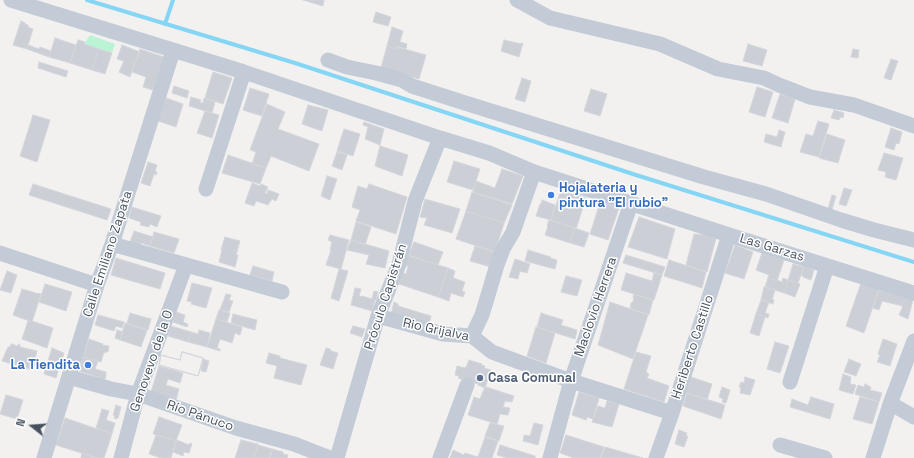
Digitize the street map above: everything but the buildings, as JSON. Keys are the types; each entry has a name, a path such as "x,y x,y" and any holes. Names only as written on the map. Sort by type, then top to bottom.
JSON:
{"street":[{"name":"Las Garzas","path":"11,0 244,72 489,153 534,172 631,204 914,293"},
{"path":"517,0 550,18 660,44 718,69 764,78 779,86 810,97 854,105 914,126"},
{"name":"Calle Emiliano Zapata","path":"44,458 97,285 112,244 173,51"},
{"path":"328,60 347,67 402,80 412,86 465,103 704,177 766,194 841,220 914,240"},
{"path":"206,189 244,72"},
{"name":"Próculo Capistrán","path":"337,458 378,316 399,264 415,201 440,138"},
{"path":"472,336 482,315 496,265 513,232 534,172"},
{"name":"Maclovio Herrera","path":"550,458 571,380 631,204"},
{"name":"Heriberto Castillo","path":"656,458 672,413 729,235"},
{"path":"112,244 282,292"},
{"path":"0,253 97,285"},
{"name":"Genovevo de la O","path":"121,458 138,394 186,265"},
{"path":"790,382 827,266"},
{"name":"Rio Grijalva","path":"378,316 443,334 472,336 492,352 672,413"},
{"path":"873,458 890,404 914,341"},
{"name":"Río Pánuco","path":"70,377 111,389 138,394 236,428 294,444 330,458"},
{"path":"440,458 466,385"},
{"path":"890,404 914,417"},
{"path":"780,445 825,458"}],"green space":[{"path":"90,35 115,44 112,53 84,44"}],"waterway":[{"path":"87,0 295,63 636,175 914,262"},
{"path":"165,24 173,0"}],"place":[{"name":"Hojalateria y pintura \"El rubio\"","path":"551,195"},
{"name":"La Tiendita","path":"88,365"},
{"name":"Casa Comunal","path":"480,378"}]}
